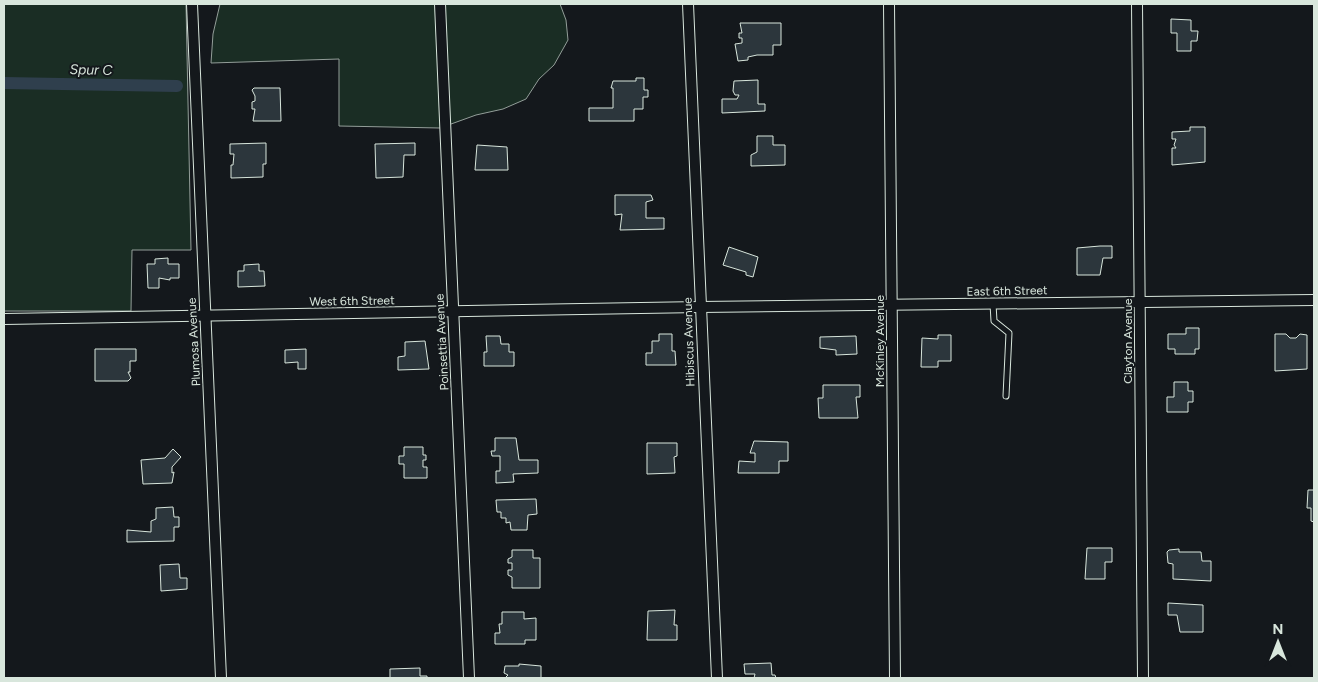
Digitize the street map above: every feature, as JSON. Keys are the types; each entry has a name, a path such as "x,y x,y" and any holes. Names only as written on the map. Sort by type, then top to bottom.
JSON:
{"street":[{"name":"Plumosa Avenue","path":"192,4 220,678"},
{"name":"Poinsettia Avenue","path":"440,4 469,678"},
{"name":"Hibiscus Avenue","path":"688,4 717,678"},
{"name":"McKinley Avenue","path":"889,4 895,678"},
{"name":"Clayton Avenue","path":"1137,4 1143,678"},
{"name":"East 6th Street","path":"700,307 1314,300"},
{"name":"West 6th Street","path":"4,319 700,307"}],"lane":[{"path":"994,304 994,321 1009,333 1006,396"}],"green space":[{"path":"4,4 186,4 191,250 132,250 131,311 4,311"},
{"path":"220,4 560,4 566,20 568,40 554,65 539,79 526,99 503,109 476,115 440,128 339,126 339,59 211,63 213,34"}],"building":[{"path":"1171,19 1191,20 1191,31 1198,31 1197,41 1191,41 1191,51 1177,51 1177,33 1171,33"},
{"path":"740,23 781,23 781,45 773,45 773,55 757,55 748,57 748,60 738,61 735,44 742,43 742,38 739,38 739,33 742,33"},
{"path":"636,78 644,78 644,90 648,90 648,97 643,97 643,109 634,109 634,121 589,121 589,108 613,108 613,88 611,88 613,81 636,81"},
{"path":"758,80 758,104 765,104 765,111 722,113 722,99 737,99 739,95 735,95 733,91 734,81"},
{"path":"254,88 280,88 281,121 253,121 255,109 252,109 252,102 255,101 255,96 252,90"},
{"path":"1190,127 1205,127 1205,162 1172,165 1172,148 1176,148 1174,145 1176,139 1172,139 1172,132 1190,131"},
{"path":"757,136 773,136 773,145 785,145 785,165 751,166 751,155 757,152"},
{"path":"266,143 266,164 263,164 263,177 231,178 231,165 233,165 234,154 230,154 230,144"},
{"path":"415,143 415,155 404,155 403,177 376,178 375,144"},
{"path":"477,145 507,147 508,170 475,170"},
{"path":"615,195 651,195 653,200 646,202 646,218 664,218 664,229 620,230 622,214 615,215"},
{"path":"1112,246 1112,258 1103,258 1100,275 1077,275 1077,248"},
{"path":"729,247 758,257 753,277 746,275 746,272 723,265"},
{"path":"168,258 168,264 179,264 179,278 170,278 170,280 159,278 159,288 148,288 147,264 155,264 155,259"},
{"path":"259,264 259,271 264,271 265,286 238,287 238,271 244,271 244,265"},
{"path":"1186,328 1199,328 1199,349 1195,349 1195,354 1175,354 1175,349 1168,349 1168,334 1186,334"},
{"path":"659,334 672,334 672,351 675,351 676,365 646,365 646,353 652,353 652,341 659,341"},
{"path":"1275,334 1286,334 1290,338 1296,338 1300,334 1307,335 1307,369 1275,371"},
{"path":"938,335 951,335 951,361 938,361 938,367 921,367 922,338 938,339"},
{"path":"486,336 500,336 501,344 509,344 509,352 514,352 514,366 484,366 484,352 487,352"},
{"path":"856,336 857,354 836,355 836,350 820,348 820,337"},
{"path":"425,341 429,369 398,370 398,357 405,356 405,342"},
{"path":"95,349 136,349 136,361 130,361 130,372 128,372 131,378 128,381 95,381"},
{"path":"306,349 306,369 298,369 298,362 285,363 285,350"},
{"path":"1174,382 1188,382 1188,391 1193,391 1193,402 1188,402 1188,412 1167,412 1167,397 1174,397"},
{"path":"823,385 860,385 860,397 856,397 858,418 819,418 818,398 823,398"},
{"path":"495,438 516,438 519,460 538,460 538,473 513,474 514,482 496,483 496,471 500,471 500,456 492,456 491,451 495,451"},
{"path":"754,441 788,442 788,461 779,461 779,473 738,473 739,461 755,462 755,453 750,453"},
{"path":"647,443 677,443 677,456 674,457 675,473 647,474"},
{"path":"404,447 423,447 423,455 426,455 426,460 423,460 423,467 427,467 427,478 404,478 404,464 399,464 399,456 404,456"},
{"path":"173,449 181,457 172,467 172,473 174,472 172,483 143,484 141,460 165,458"},
{"path":"1308,490 1314,490 1314,522 1311,521 1311,508 1307,508"},
{"path":"536,499 537,514 528,515 527,530 511,530 510,522 506,523 506,518 501,518 501,512 497,512 496,500"},
{"path":"173,507 174,517 179,517 179,527 174,527 174,541 127,542 127,530 151,532 151,521 156,519 156,508"},
{"path":"1087,548 1112,548 1112,562 1105,562 1105,579 1085,579"},
{"path":"1179,549 1179,552 1201,552 1202,561 1211,561 1211,581 1173,579 1173,564 1168,563 1167,552"},
{"path":"512,550 533,550 533,558 540,558 540,588 512,588 512,577 508,575 508,570 512,570 512,563 508,563 508,559 512,557"},
{"path":"179,564 180,578 187,578 187,589 161,591 160,565"},
{"path":"1168,603 1203,605 1203,632 1180,632 1177,615 1168,615"},
{"path":"675,610 674,625 677,625 677,640 647,640 648,611"},
{"path":"502,612 524,612 524,619 536,618 536,640 525,640 525,644 495,644 495,633 500,633 499,624 502,624"},
{"path":"771,663 772,675 775,675 776,678 754,678 755,674 745,674 744,664"},
{"path":"519,664 541,666 541,678 505,678 508,675 504,673 505,666 519,666"},
{"path":"420,668 420,676 427,676 427,678 390,678 390,669"}],"waterway":[{"name":"Spur C","path":"4,83 177,86"}]}
